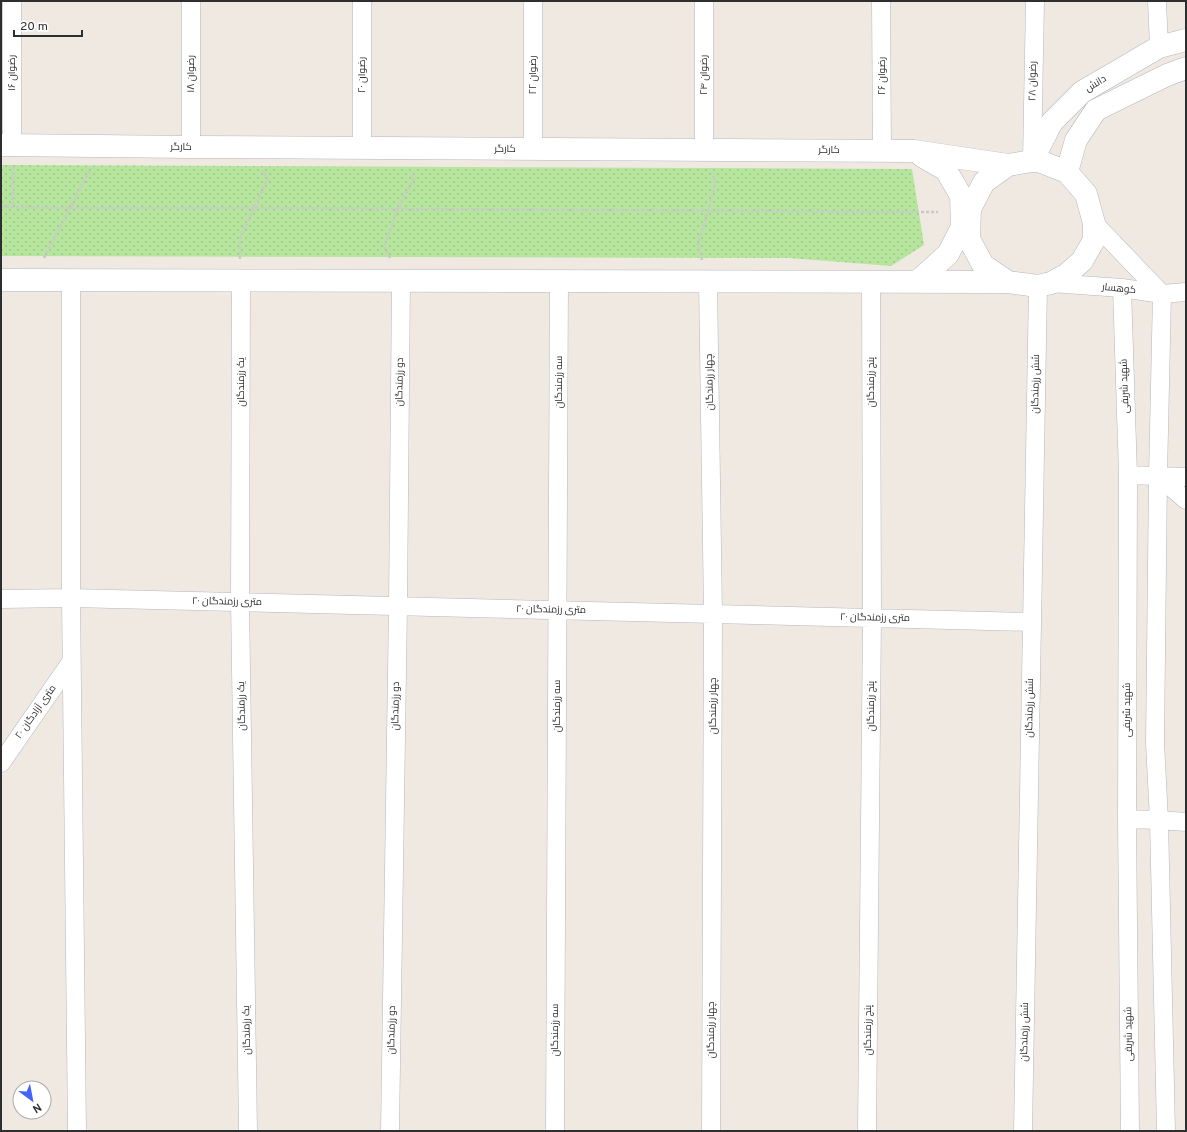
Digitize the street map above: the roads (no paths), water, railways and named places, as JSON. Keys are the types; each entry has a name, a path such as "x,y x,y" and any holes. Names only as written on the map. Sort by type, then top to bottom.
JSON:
{"street":[{"name":"رضوان ۱۶","path":"7,145 12,1"},
{"name":"رضوان ۱۸","path":"191,1 192,147"},
{"name":"رضوان ۲۰","path":"362,1 362,148"},
{"name":"رضوان ۲۲","path":"533,1 533,149"},
{"name":"رضوان ۲۴","path":"704,1 704,150"},
{"name":"رضوان ۲۶","path":"881,1 882,151"},
{"name":"رضوان ۲۸","path":"1032,161 1035,1"},
{"path":"1158,1 1159,47"},
{"name":"دانش","path":"1032,161 1052,122 1082,92 1159,47 1186,40"},
{"path":"1067,172 1076,140 1096,110 1167,74 1186,68"},
{"name":"کارگر","path":"7,145 914,151 1008,165"},
{"path":"914,151 946,170 961,196 962,227 948,254 917,282"},
{"path":"1,280 1008,282 1045,284 1066,275 1082,261 1094,240 1094,223 1086,194 1067,172 1038,161 1032,161 1008,165 984,182 970,209 970,239 983,265 1008,282"},
{"path":"1094,223 1162,294 1155,743 1159,820 1166,1131"},
{"path":"71,280 71,662 77,1131"},
{"name":"یک رزمندگان","path":"241,280 240,602 248,1131"},
{"name":"دو رزمندگان","path":"390,1131 398,606 401,281"},
{"name":"سه رزمندگان","path":"555,1131 559,281"},
{"name":"چهار رزمندگان","path":"708,282 713,614 711,1131"},
{"name":"پنج رزمندگان","path":"867,1131 872,618 871,282"},
{"name":"کوهسار","path":"1045,284 1122,288 1162,294 1186,292"},
{"name":"شش رزمندگان","path":"1023,1131 1032,622 1045,284"},
{"name":"شهید شریفی","path":"1122,288 1128,475 1127,819 1130,1131"},
{"path":"1128,475 1186,477"},
{"path":"1158,476 1186,500"},
{"name":"۲۰ متری رزمندگان","path":"1,599 71,598 1032,622"},
{"name":"۲۰ متری آزادگان","path":"1,763 71,662"},
{"path":"1127,819 1186,822"}]}
